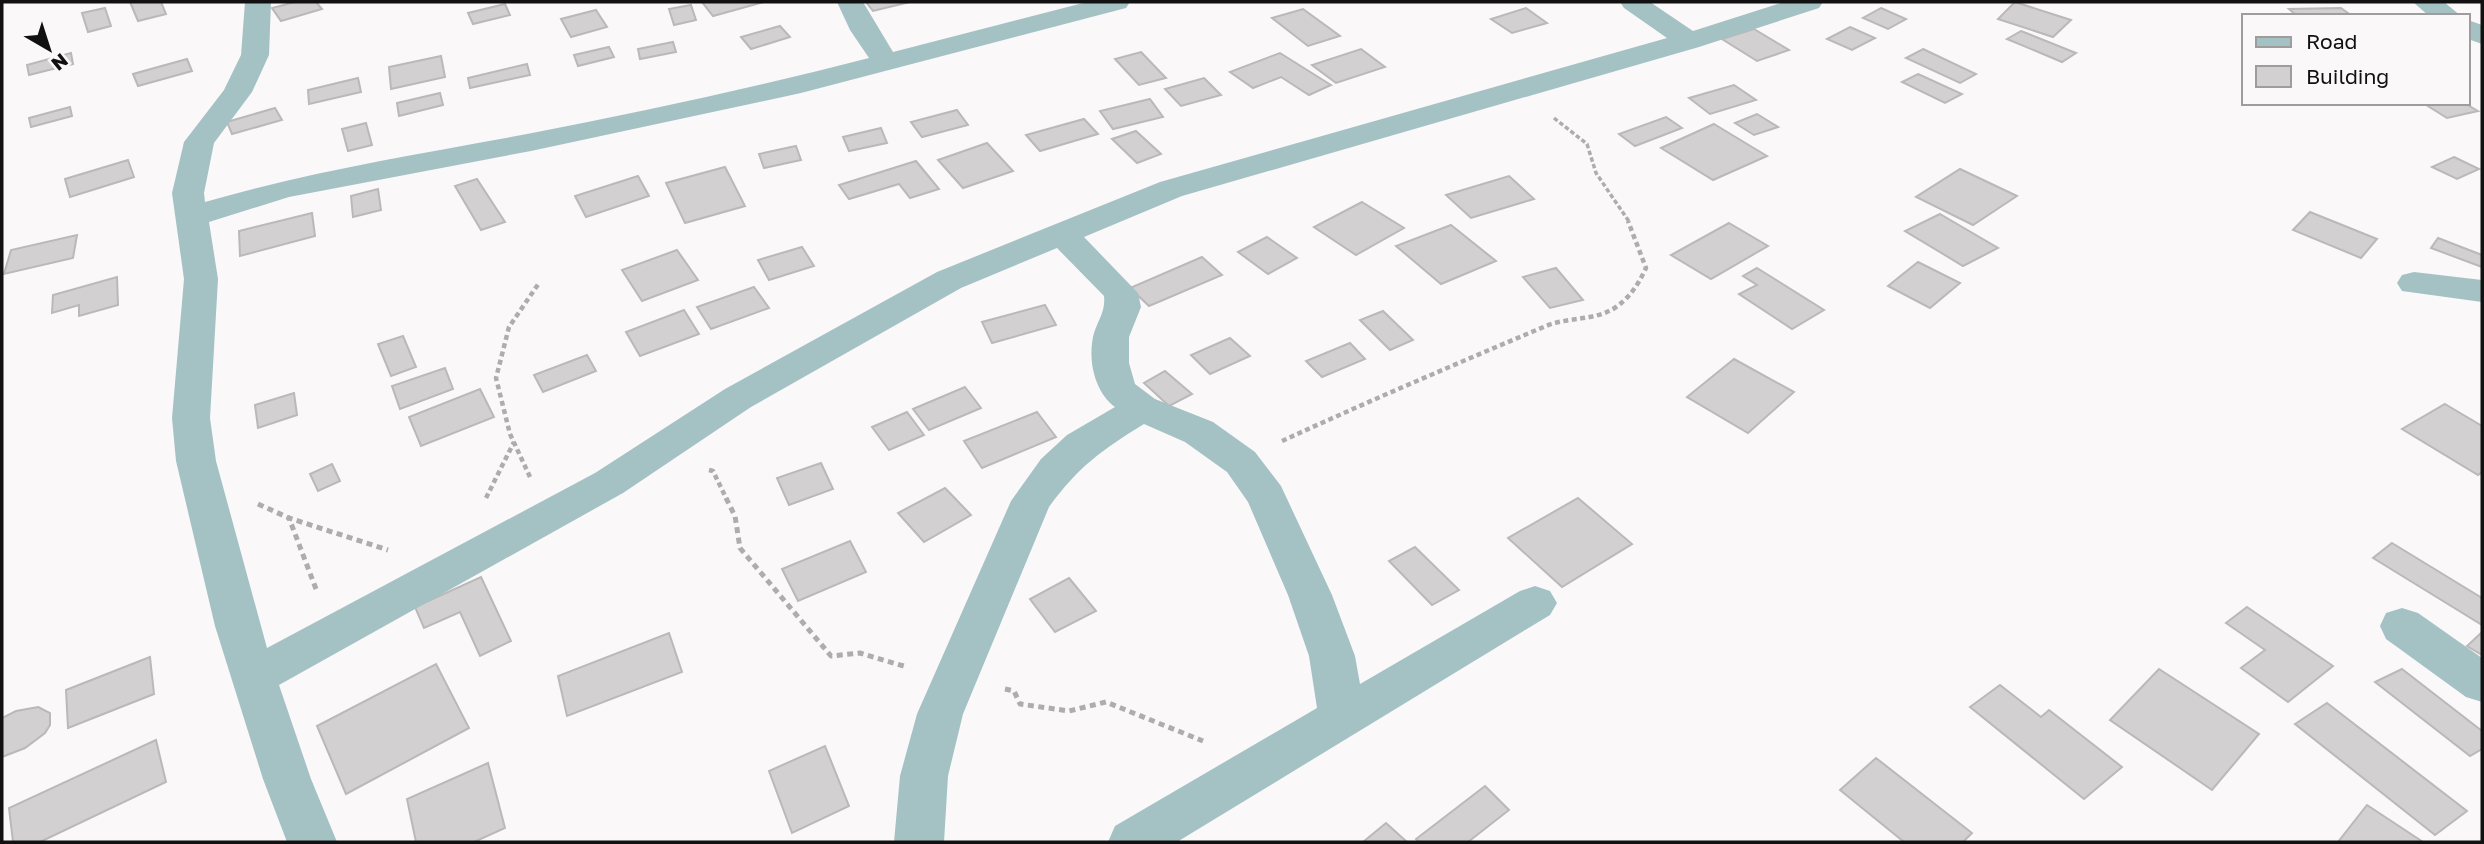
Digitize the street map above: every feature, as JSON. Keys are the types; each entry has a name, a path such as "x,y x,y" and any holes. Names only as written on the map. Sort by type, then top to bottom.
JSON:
{"street":[{"path":"258,2 255,55 238,92 199,142 188,193 201,279 191,418 197,461 237,626 287,779 312,842"},
{"path":"850,2 864,30 887,63"},
{"path":"193,216 284,189 660,115 887,63 1117,2"},
{"path":"1633,2 1689,41"},
{"path":"254,677 610,483 738,398 949,280 1171,189 1689,41 1810,2"},
{"path":"1062,234 1121,293 1123,307 1111,337 1111,363 1118,390 1142,408 1199,432 1241,462 1267,496 1281,534 1310,595 1332,656 1342,717"},
{"path":"2414,284 2482,291"},
{"path":"919,842 924,776 940,714 1031,501 1055,469 1081,446 1142,408"},
{"path":"1133,842 1535,603"},
{"path":"2402,626 2482,683"}],"path":[{"path":"1241,462 1375,398 1554,323 1582,320 1619,307 1638,288 1646,268 1635,236 1631,225 1596,173 1587,144 1514,89"},
{"path":"539,283 509,327 496,378 510,434 548,516"},
{"path":"333,632 289,518 450,570"}],"building":[{"path":"130,2 161,2 166,14 138,21"},
{"path":"295,2 316,2 322,9 281,21 272,8"},
{"path":"702,2 764,2 713,16"},
{"path":"866,2 910,2 873,11"},
{"path":"2015,2 2071,20 2053,37 1998,19"},
{"path":"505,4 510,15 473,24 468,13"},
{"path":"691,5 696,20 674,25 669,9"},
{"path":"105,8 111,26 88,32 82,13"},
{"path":"1526,8 1547,23 1512,33 1491,19"},
{"path":"1881,8 1906,19 1888,29 1863,18"},
{"path":"2341,8 2349,14 2295,14 2289,9"},
{"path":"1303,9 1340,36 1308,46 1272,18"},
{"path":"596,10 607,27 571,37 561,19"},
{"path":"780,26 790,37 751,49 741,37"},
{"path":"1850,27 1875,38 1852,50 1827,39"},
{"path":"1754,29 1789,50 1757,61 1722,39"},
{"path":"2021,31 2076,53 2062,62 2007,39"},
{"path":"673,42 676,52 640,59 638,49"},
{"path":"609,47 614,57 578,66 574,55"},
{"path":"1361,49 1385,67 1336,83 1312,65"},
{"path":"1923,49 1976,74 1960,83 1906,58"},
{"path":"1141,52 1166,78 1139,85 1115,59"},
{"path":"71,53 73,64 29,75 27,65"},
{"path":"1280,53 1331,85 1309,95 1281,77 1253,88 1230,72"},
{"path":"441,56 445,77 391,89 389,67"},
{"path":"187,59 192,71 138,86 133,74"},
{"path":"527,64 530,75 470,88 468,78"},
{"path":"1918,74 1962,94 1945,103 1902,82"},
{"path":"358,78 361,92 309,104 308,90"},
{"path":"1204,78 1221,95 1181,106 1165,89"},
{"path":"1734,85 1756,100 1710,114 1689,98"},
{"path":"440,93 443,105 399,116 397,103"},
{"path":"1150,99 1163,117 1113,129 1100,111"},
{"path":"2426,105 2468,105 2478,111 2447,118"},
{"path":"70,107 72,116 31,127 29,118"},
{"path":"275,108 282,120 232,134 227,122"},
{"path":"957,110 968,125 922,137 911,122"},
{"path":"1757,114 1778,127 1754,135 1735,123"},
{"path":"1666,117 1682,128 1635,146 1619,134"},
{"path":"1084,119 1098,134 1040,151 1026,135"},
{"path":"366,123 372,145 348,151 342,129"},
{"path":"1714,124 1767,156 1713,180 1661,148"},
{"path":"881,128 887,143 849,151 843,137"},
{"path":"1136,131 1161,154 1137,163 1112,139"},
{"path":"987,143 1013,171 963,188 938,160"},
{"path":"796,146 801,160 764,168 759,154"},
{"path":"2454,157 2479,169 2457,179 2432,167"},
{"path":"128,160 134,177 70,197 65,179"},
{"path":"916,161 939,189 910,198 899,184 849,199 839,185"},
{"path":"725,167 745,206 685,223 666,183"},
{"path":"1960,169 2017,196 1973,225 1916,197"},
{"path":"638,176 649,196 586,217 575,196"},
{"path":"1509,176 1534,199 1471,218 1446,195"},
{"path":"477,179 505,222 481,230 455,186"},
{"path":"378,189 381,210 353,217 351,196"},
{"path":"1362,202 1404,228 1356,255 1314,227"},
{"path":"2310,212 2377,239 2361,258 2293,230"},
{"path":"312,213 315,236 240,256 239,231"},
{"path":"1940,214 1998,248 1963,266 1905,231"},
{"path":"1729,223 1768,246 1711,279 1671,255"},
{"path":"1451,225 1496,261 1441,284 1396,246"},
{"path":"77,235 73,258 4,274 11,250"},
{"path":"1267,237 1297,258 1268,274 1238,252"},
{"path":"2438,238 2482,255 2482,267 2431,248"},
{"path":"802,247 814,266 769,280 758,260"},
{"path":"677,250 698,280 642,301 622,270"},
{"path":"1202,257 1222,275 1149,306 1130,288"},
{"path":"1918,262 1960,283 1930,308 1888,286"},
{"path":"1556,268 1583,300 1550,308 1523,277"},
{"path":"1757,268 1824,310 1792,329 1739,294 1757,285 1743,276"},
{"path":"117,277 118,305 79,316 79,305 52,313 53,295"},
{"path":"754,287 769,308 711,329 697,307"},
{"path":"1045,305 1056,325 992,343 982,322"},
{"path":"684,310 699,334 640,356 626,332"},
{"path":"1383,311 1413,340 1390,350 1360,320"},
{"path":"403,336 416,367 391,376 378,344"},
{"path":"1230,338 1250,356 1210,374 1191,355"},
{"path":"1350,343 1365,359 1322,377 1306,361"},
{"path":"587,355 596,371 543,392 534,375"},
{"path":"1734,359 1794,392 1748,433 1687,397"},
{"path":"445,368 453,389 400,409 392,386"},
{"path":"1165,371 1192,394 1169,406 1144,383"},
{"path":"965,387 981,408 929,430 913,409"},
{"path":"480,389 494,417 421,446 409,417"},
{"path":"294,393 297,415 258,428 255,405"},
{"path":"2445,404 2482,426 2482,472 2478,475 2402,429"},
{"path":"907,412 924,435 889,450 872,427"},
{"path":"1037,412 1056,437 982,468 964,441"},
{"path":"821,463 833,489 789,505 777,478"},
{"path":"332,464 340,481 318,491 310,474"},
{"path":"945,488 971,515 924,542 898,513"},
{"path":"1578,498 1632,544 1562,587 1508,538"},
{"path":"850,541 866,572 798,601 782,569"},
{"path":"2392,543 2482,598 2482,625 2373,558"},
{"path":"1415,547 1459,590 1432,605 1389,561"},
{"path":"481,577 511,641 480,656 460,612 424,628 415,607"},
{"path":"1069,578 1096,611 1055,632 1030,599"},
{"path":"2247,607 2333,666 2288,702 2241,668 2265,650 2226,623"},
{"path":"2482,632 2482,655 2467,646"},
{"path":"669,633 682,672 567,716 558,676"},
{"path":"150,657 154,694 68,728 66,690"},
{"path":"436,664 469,728 346,794 317,726"},
{"path":"2159,669 2259,734 2212,790 2110,720"},
{"path":"2402,669 2482,731 2482,749 2470,756 2375,682"},
{"path":"2000,685 2041,717 2049,710 2122,767 2084,799 1970,707"},
{"path":"2327,703 2467,811 2435,835 2295,724"},
{"path":"38,707 50,713 50,725 45,733 25,748 2,757 2,718 16,711"},
{"path":"156,740 166,782 40,842 13,842 9,808"},
{"path":"825,746 849,806 792,833 769,771"},
{"path":"1876,758 1972,833 1963,842 1904,842 1840,790"},
{"path":"488,763 505,828 474,842 416,842 407,799"},
{"path":"1485,786 1509,810 1468,842 1419,842 1416,839"},
{"path":"2367,805 2423,842 2338,842"},
{"path":"1386,823 1407,842 1363,842"}]}
